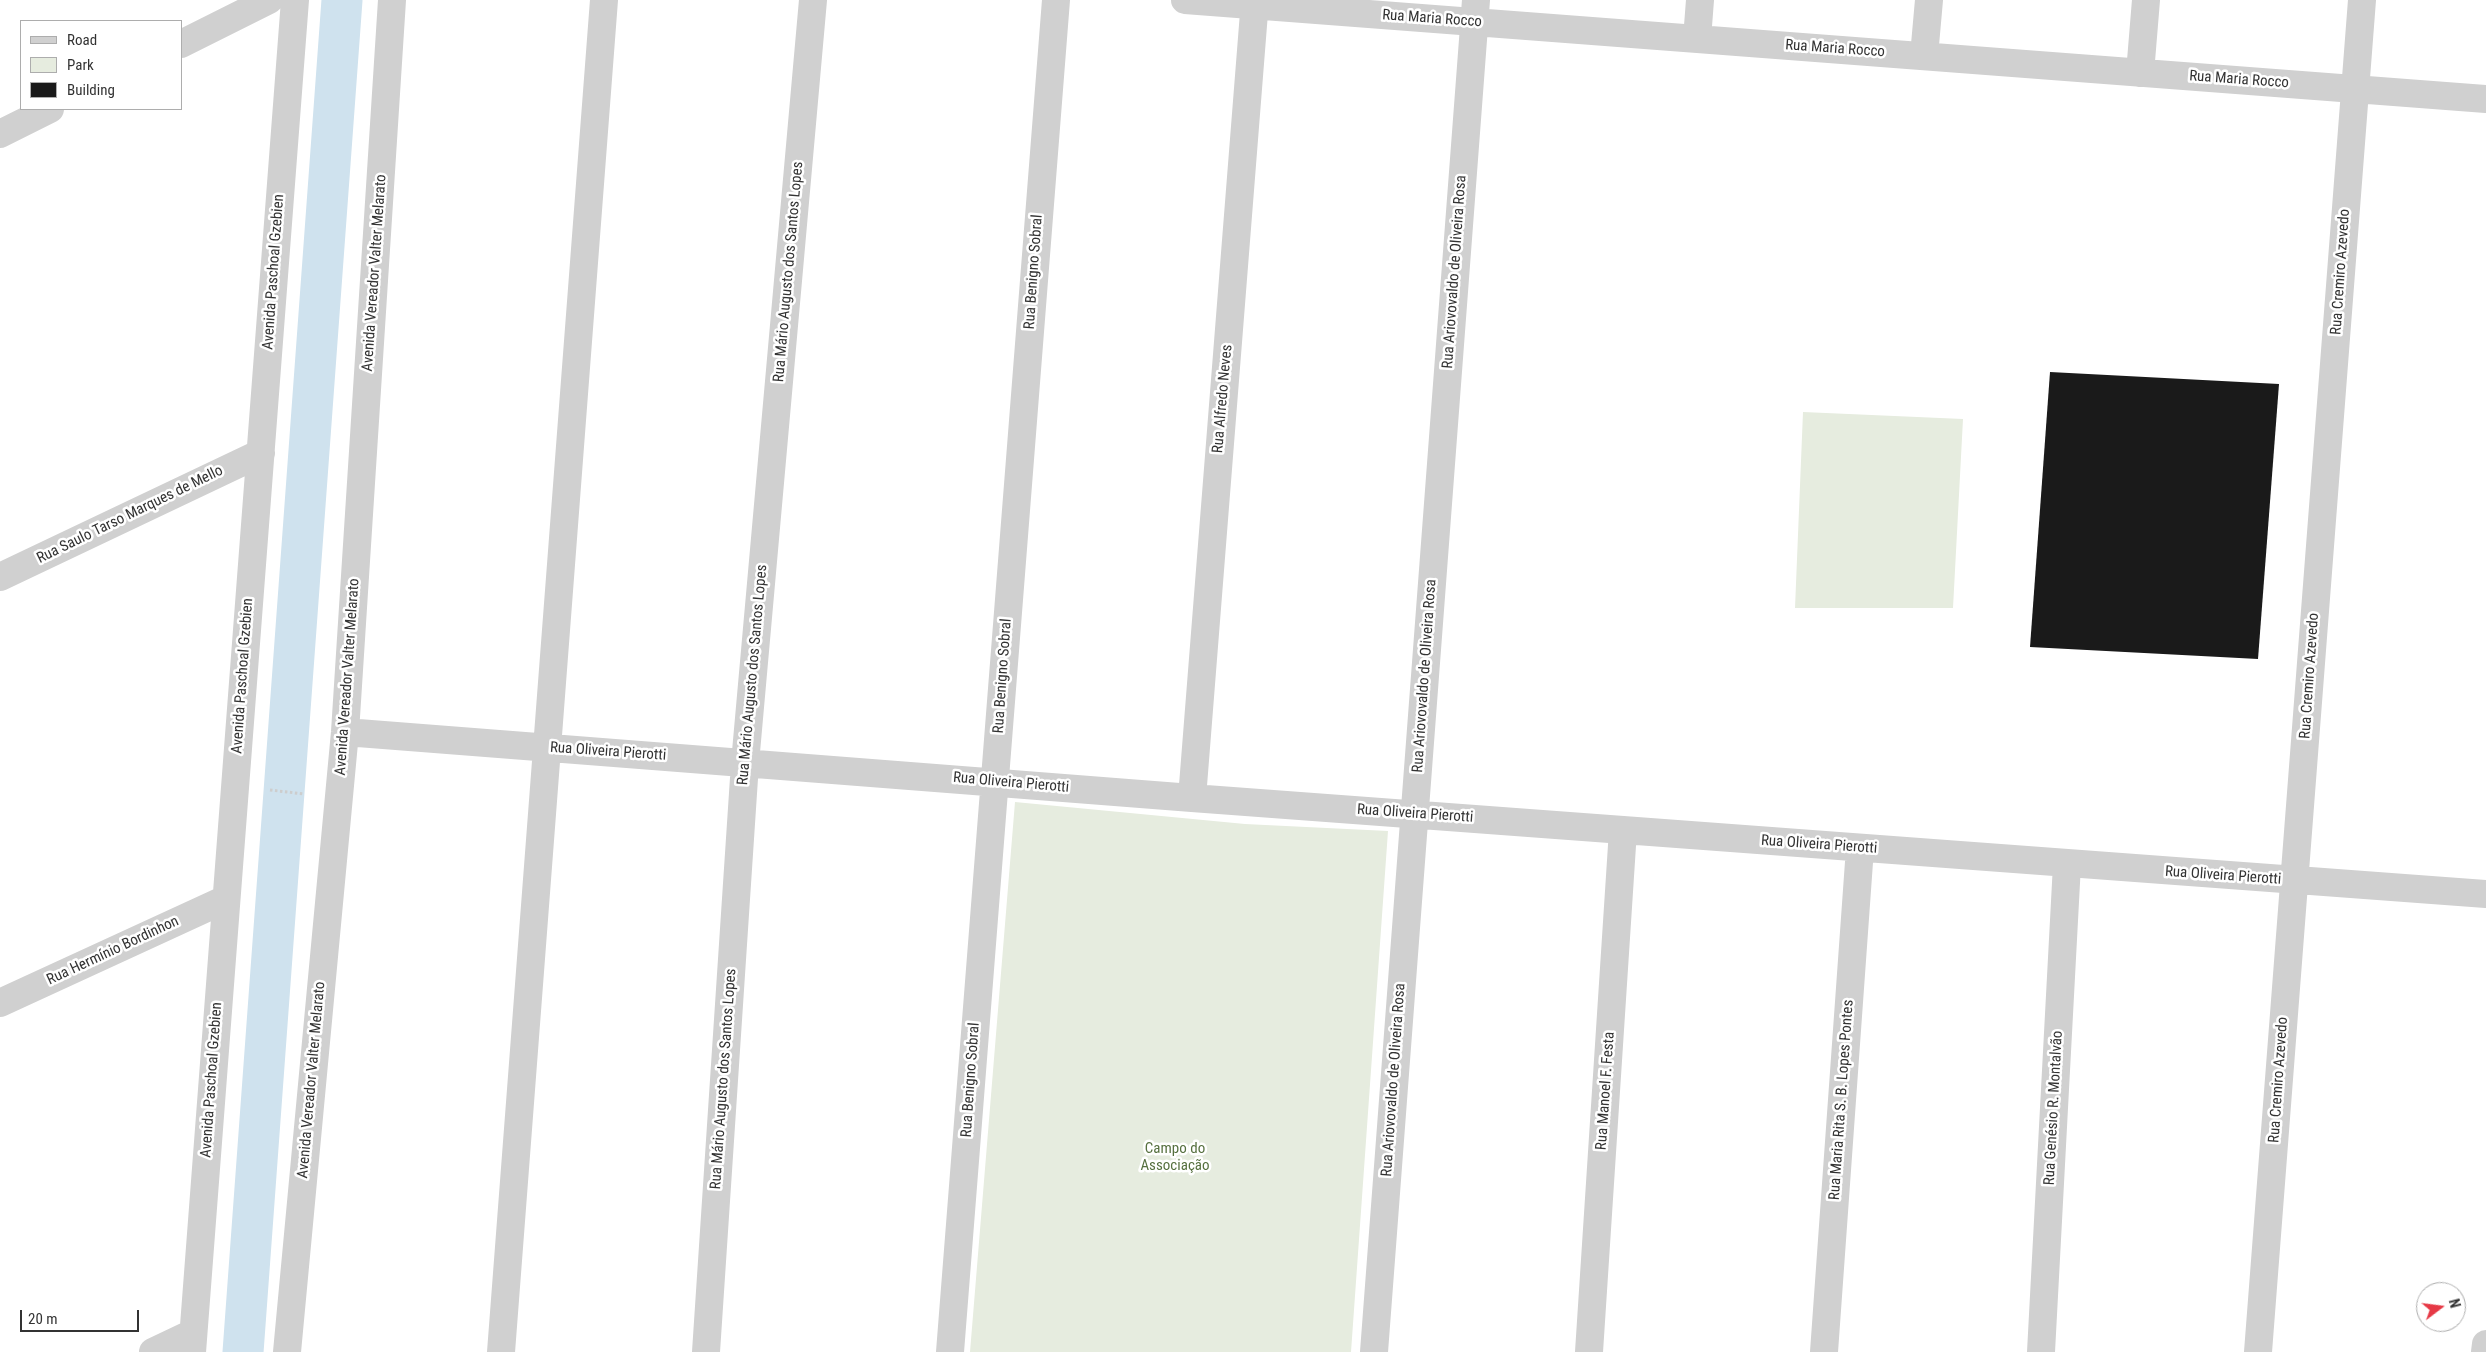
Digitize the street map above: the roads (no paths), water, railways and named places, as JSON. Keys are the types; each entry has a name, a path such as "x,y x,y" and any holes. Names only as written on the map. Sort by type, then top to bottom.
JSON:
{"street":[{"path":"182,44 269,0"},
{"name":"Avenida Paschoal Gzebien","path":"192,1342 295,0"},
{"name":"Avenida Vereador Valter Melarato","path":"287,1352 345,732 392,0"},
{"path":"502,1352 604,0"},
{"name":"Rua Mário Augusto dos Santos Lopes","path":"706,1352 745,763 814,0"},
{"name":"Rua Benigno Sobral","path":"950,1352 1056,0"},
{"name":"Rua Maria Rocco","path":"1185,0 1475,11 1697,39 2486,99"},
{"path":"1697,39 1700,0"},
{"path":"1924,56 1929,0"},
{"path":"2140,73 2146,0"},
{"name":"Rua Cremiro Azevedo","path":"2258,1352 2362,0"},
{"name":"Rua Alfredo Neves","path":"1192,798 1255,3"},
{"name":"Rua Ariovovaldo de Oliveira Rosa","path":"1374,1352 1475,11"},
{"path":"0,134 48,110"},
{"name":"Rua Saulo Tarso Marques de Mello","path":"0,577 261,453"},
{"name":"Rua Oliveira Pierotti","path":"345,732 2295,882 2486,894"},
{"name":"Rua Manoel F. Festa","path":"1589,1352 1623,830"},
{"name":"Rua Maria Rita S. B. Lopes Pontes","path":"1824,1352 1860,848"},
{"name":"Rua Genésio R. Montalvão","path":"2041,1352 2067,864"},
{"name":"Rua Hermínio Bordinhon","path":"0,1003 226,899"},
{"path":"153,1352 192,1342"},
{"path":"2485,1352 2486,1344"}],"waterway":[{"path":"243,1352 342,0"}],"park label":[{"name":"Campo do Associação","path":"1175,1158"}]}
